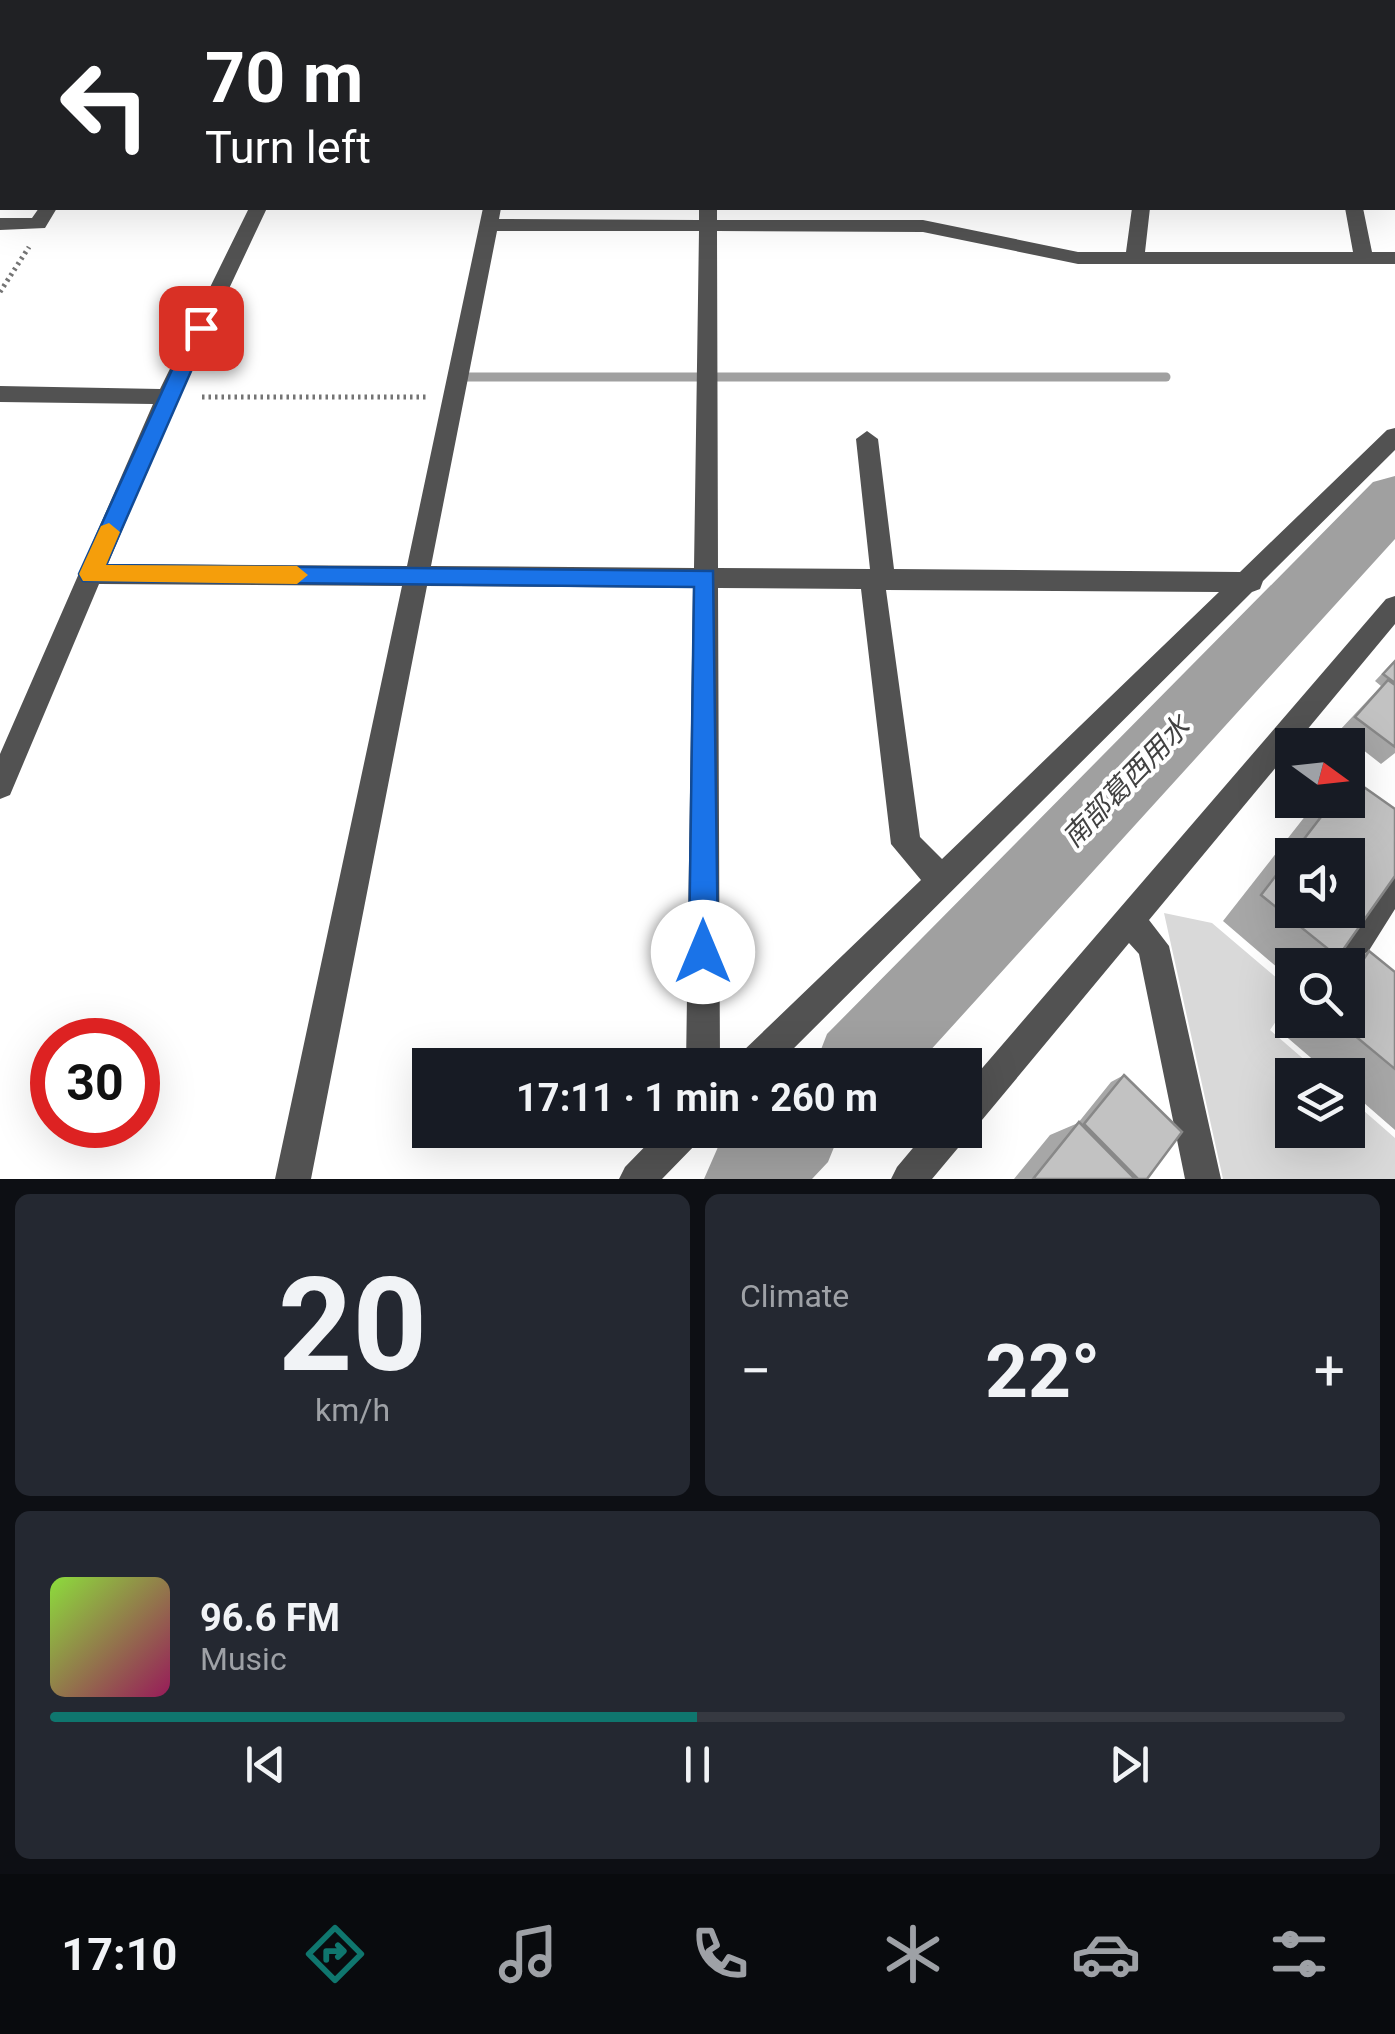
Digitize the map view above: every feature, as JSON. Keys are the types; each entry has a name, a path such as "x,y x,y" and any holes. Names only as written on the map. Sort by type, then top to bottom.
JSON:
{"street":[{"path":"0,786 167,397 257,210"},
{"path":"1135,257 1142,210"},
{"path":"1354,210 1364,258"},
{"path":"0,224 43,216"},
{"path":"293,1179 491,216 926,217 1078,258 1395,258"},
{"path":"703,1048 708,216"},
{"path":"0,394 167,397"},
{"path":"769,1048 1395,436"},
{"path":"867,438 906,844 942,880"},
{"path":"91,574 1250,582"},
{"path":"1302,728 1394,609"},
{"path":"982,1094 1275,760"},
{"path":"1350,948 1395,882"},
{"path":"1131,923 1153,946 1202,1179"},
{"path":"637,1179 668,1148"},
{"path":"908,1179 935,1148"}],"path":[{"path":"0,292 39,231 43,216"},
{"path":"202,397 454,397"}],"shaded area":[{"path":"1164,913 1212,923 1275,977 1275,1023 1270,1030 1302,1058 1275,1058 1275,1148 1365,1148 1365,1112 1395,1138 1395,1179 1223,1179"}],"building":[{"path":"1395,661 1395,683 1383,674"},
{"path":"1388,680 1395,685 1395,747 1355,717"},
{"path":"1365,788 1395,809 1395,876 1365,919 1365,838 1305,838 1320,818 1365,818"},
{"path":"1275,877 1275,906 1261,895"},
{"path":"1302,928 1358,928 1344,948 1327,948"},
{"path":"1369,951 1395,972 1395,1069 1358,1038 1365,1038 1365,957"},
{"path":"1124,1075 1182,1132 1147,1179 1138,1179 1084,1124"},
{"path":"1079,1122 1135,1179 1033,1179"}],"waterway":[{"path":"466,377 1166,377"},
{"name":"南部葛西用水","path":"874,1048 1395,499"},
{"name":"南部葛西用水","path":"750,1179 779,1148"}],"slow traffic":[{"path":"109,532 91,574 297,575"}],"route":[{"path":"201,328 91,574 705,578 703,952"}]}
